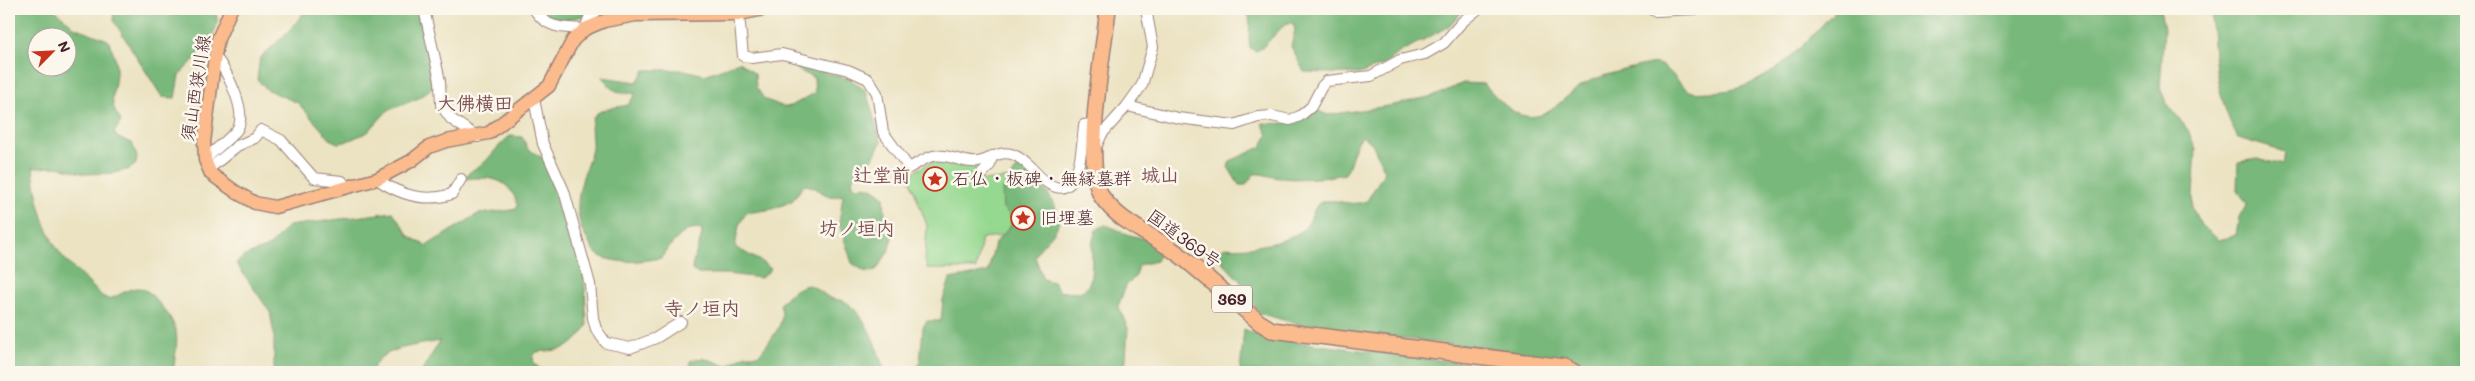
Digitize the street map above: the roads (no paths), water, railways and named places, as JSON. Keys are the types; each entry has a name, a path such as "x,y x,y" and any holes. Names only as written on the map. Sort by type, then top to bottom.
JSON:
{"highway":[{"name":"国道369号","path":"1108,9 1094,153 1096,180 1102,196 1118,215 1179,255 1259,322 1272,330 1544,364 1564,367 1574,372"}],"main road":[{"name":"須山西狭川線","path":"207,164 204,142 215,56 218,39 231,9"},
{"path":"207,164 212,174 236,192 255,203 275,207 347,188 377,179 411,161 430,147 446,141 489,133 550,86 573,40 586,29 604,21 636,15 692,12 738,14 764,9"}],"street":[{"path":"424,9 440,81 441,105 452,119 478,136"},
{"path":"534,9 540,19 557,28 586,29 589,18 599,9"},
{"path":"1094,153 1102,134 1127,106 1142,85 1153,47 1146,9"},
{"path":"1127,106 1178,118 1234,125 1258,116 1272,116 1290,120 1300,116 1311,107 1322,86 1327,81 1371,76 1400,60 1425,54 1444,43 1462,22 1478,9"},
{"path":"1652,9 1656,11 1696,9"},
{"path":"738,14 744,56 752,58 782,54 848,70 868,79 877,93 883,132 909,168 931,157 942,155 978,162 1004,152 1015,155 1028,164 1047,182 1061,187 1070,184 1079,170 1084,125 1096,123"},
{"path":"207,164 237,130 240,121 237,96 224,66 215,56"},
{"path":"534,99 544,144 564,190 590,284 592,318 596,329 606,343 630,348 656,338 681,322"},
{"path":"207,164 237,146 255,138 262,130 281,140 314,178 342,181 347,188"},
{"path":"978,178 990,165 992,156"},
{"path":"377,179 394,191 417,198 438,198 452,194 461,179"}],"place":[{"name":"石仏・板碑・無縁墓群","path":"935,179"},
{"name":"旧埋墓","path":"1023,218"}],"district":[{"name":"大佛横田","path":"475,103"},
{"name":"辻堂前","path":"882,175"},
{"name":"城山","path":"1160,175"},
{"name":"坊ノ垣内","path":"857,228"},
{"name":"寺ノ垣内","path":"702,308"}]}
